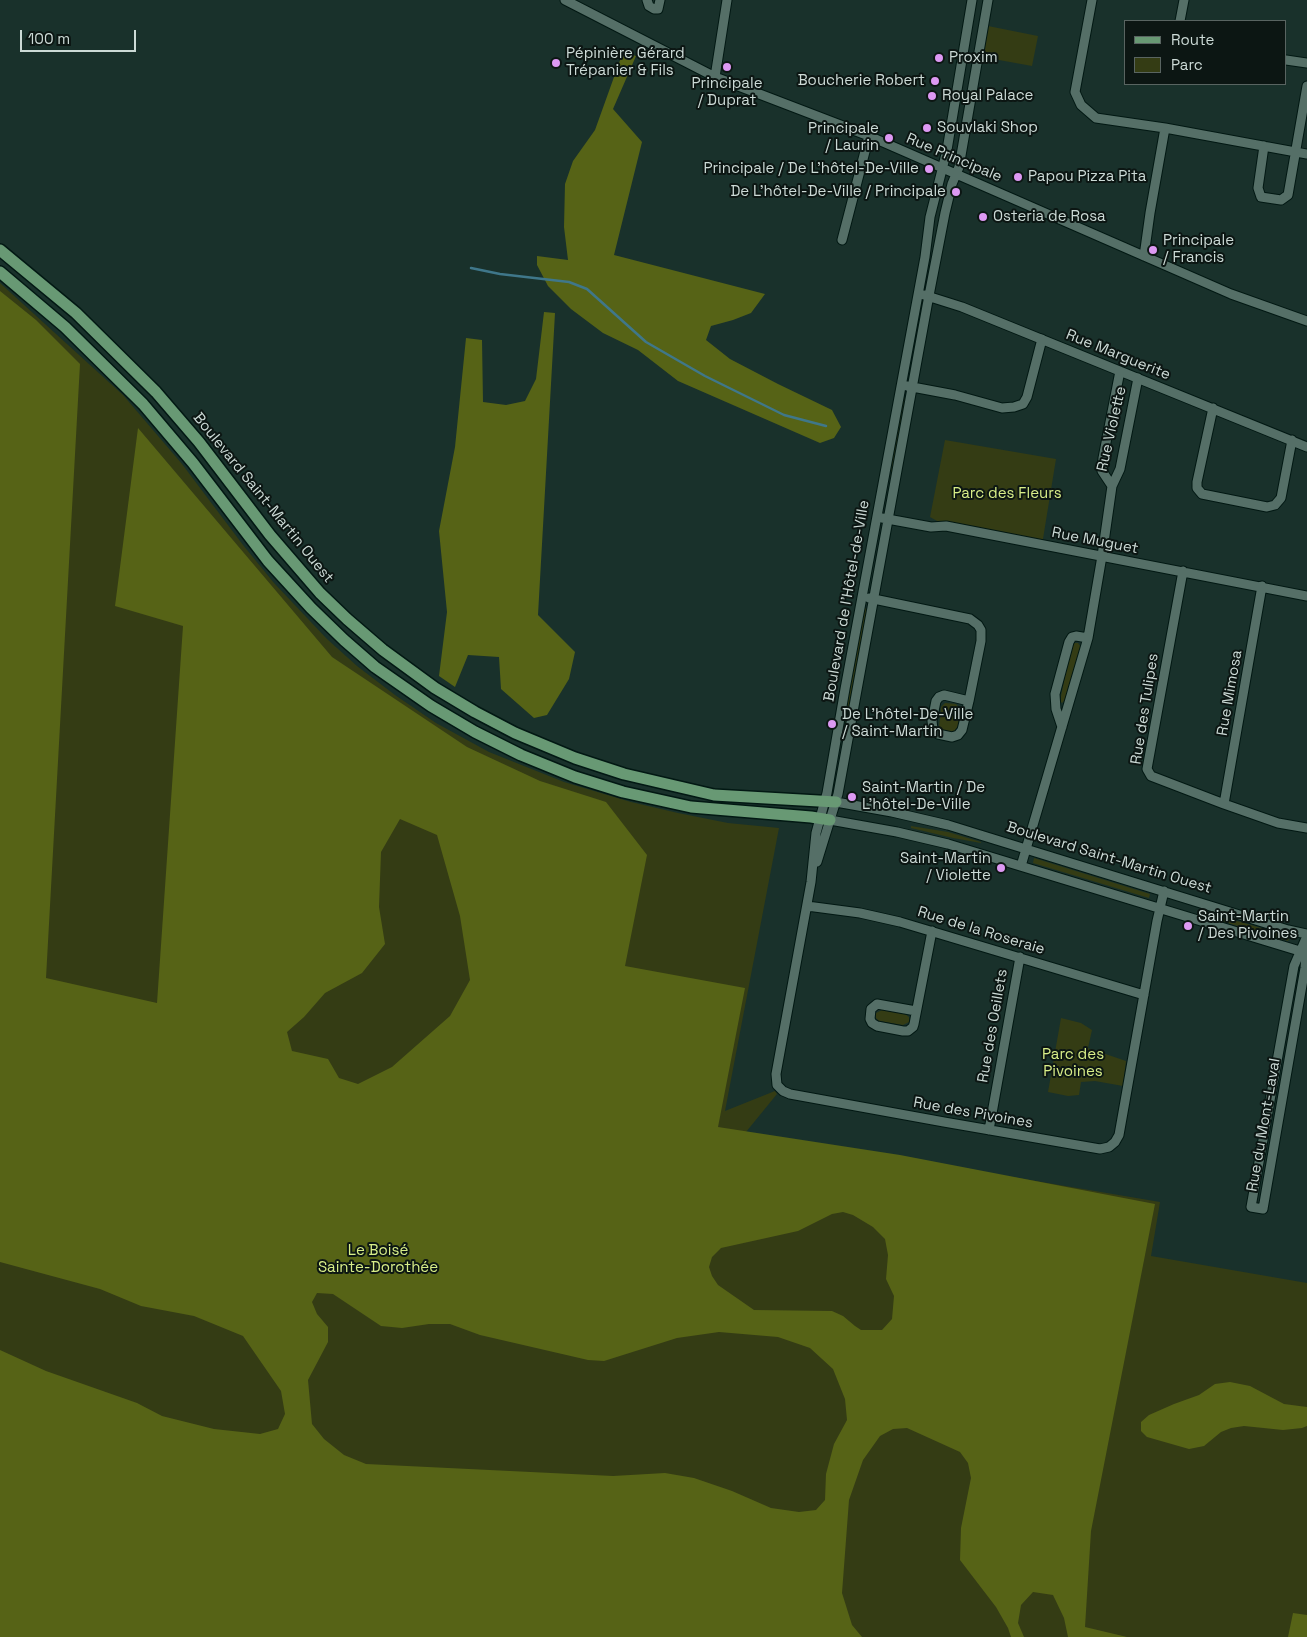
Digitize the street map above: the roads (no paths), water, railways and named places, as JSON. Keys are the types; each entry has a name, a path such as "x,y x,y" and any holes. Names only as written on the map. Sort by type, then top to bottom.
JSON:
{"main road":[{"name":"Boulevard Saint-Martin Ouest","path":"0,250 76,313 156,392 199,442 274,539 320,594 382,650 435,688 515,733 575,758 618,773 714,795 830,802"},
{"path":"0,272 65,327 143,404 193,462 268,561 311,608 344,640 376,667 431,706 509,750 609,788 691,807 825,819"}],"street":[{"name":"Rue Principale","path":"565,0 576,2 715,77 869,136 1231,294 1307,321"},
{"path":"647,0 649,6 654,9 658,9 660,0"},
{"path":"715,77 727,0"},
{"name":"Boulevard de l'Hôtel-de-Ville","path":"830,802 862,597 932,207 943,167 972,0"},
{"name":"Boulevard de l'Hôtel-de-Ville","path":"812,882 815,840 825,819 830,802 873,599 943,222 958,167 988,0"},
{"path":"1092,0 1075,92 1080,106 1096,118 1166,128 1307,154"},
{"path":"1180,20 1184,0"},
{"path":"1287,60 1307,63"},
{"path":"960,67 975,70"},
{"path":"1264,146 1258,188 1261,197 1281,200 1288,196 1307,86"},
{"path":"956,95 971,99"},
{"path":"1144,256 1166,128"},
{"path":"842,240 869,136"},
{"name":"Rue Marguerite","path":"917,294 954,304 1307,446"},
{"path":"901,384 955,395 1002,408 1014,407 1023,404 1027,397 1042,339"},
{"name":"Rue Violette","path":"1112,486 1102,471 1102,458 1120,371"},
{"name":"Rue Violette","path":"1021,866 1088,638 1112,486 1120,469 1138,378"},
{"path":"1213,408 1197,482 1197,488 1202,494 1267,507 1275,505 1281,498 1292,440"},
{"name":"Rue Muguet","path":"877,518 931,527 946,526 1307,596"},
{"name":"Rue des Tulipes","path":"1182,571 1147,769 1150,776 1278,823 1307,828"},
{"name":"Rue Mimosa","path":"1224,804 1262,586"},
{"path":"862,597 970,619 978,626 981,630 981,641 969,701 962,730 958,735 952,737 938,734 933,729 932,721 936,701 939,697 944,695 969,701"},
{"path":"1062,727 1056,708 1055,694 1068,642 1072,637 1076,636 1088,638"},
{"name":"Boulevard Saint-Martin Ouest","path":"830,802 923,818 1307,935"},
{"path":"825,819 917,836 1160,909 1305,950 1307,935"},
{"name":"Rue des Pivoines","path":"812,882 776,1074 776,1082 779,1087 790,1094 1100,1149 1106,1149 1112,1145 1119,1135 1164,891"},
{"name":"Rue de la Roseraie","path":"807,906 860,914 932,930 1144,995"},
{"path":"916,1011 877,1004 871,1009 870,1019 872,1024 877,1026 906,1031 913,1027 932,930"},
{"name":"Rue du Mont-Laval","path":"1305,950 1305,968 1263,1209 1251,1207 1294,966 1305,950"},
{"name":"Rue des Oeillets","path":"988,1130 1020,958"}],"waterway":[{"path":"471,268 500,274 569,282 587,289 646,342 705,376 784,415 826,426"}],"place":[{"name":"Proxim","path":"939,58"},
{"name":"Pépinière Gérard Trépanier & Fils","path":"556,63"},
{"name":"Principale / Duprat","path":"727,67"},
{"name":"Boucherie Robert","path":"935,81"},
{"name":"Royal Palace","path":"932,96"},
{"name":"Souvlaki Shop","path":"927,128"},
{"name":"Principale / Laurin","path":"889,138"},
{"name":"Principale / De L'hôtel-De-Ville","path":"929,169"},
{"name":"Papou Pizza Pita","path":"1018,177"},
{"name":"De L'hôtel-De-Ville / Principale","path":"956,192"},
{"name":"Osteria de Rosa","path":"983,217"},
{"name":"Principale / Francis","path":"1153,250"},
{"name":"De L'hôtel-De-Ville / Saint-Martin","path":"832,724"},
{"name":"Saint-Martin / De L'hôtel-De-Ville","path":"852,797"},
{"name":"Saint-Martin / Violette","path":"1001,868"},
{"name":"Saint-Martin / Des Pivoines","path":"1188,926"}],"park label":[{"name":"Parc des Fleurs","path":"1007,494"},
{"name":"Parc des Pivoines","path":"1073,1064"},
{"name":"Le Boisé Sainte-Dorothée","path":"378,1260"}]}
